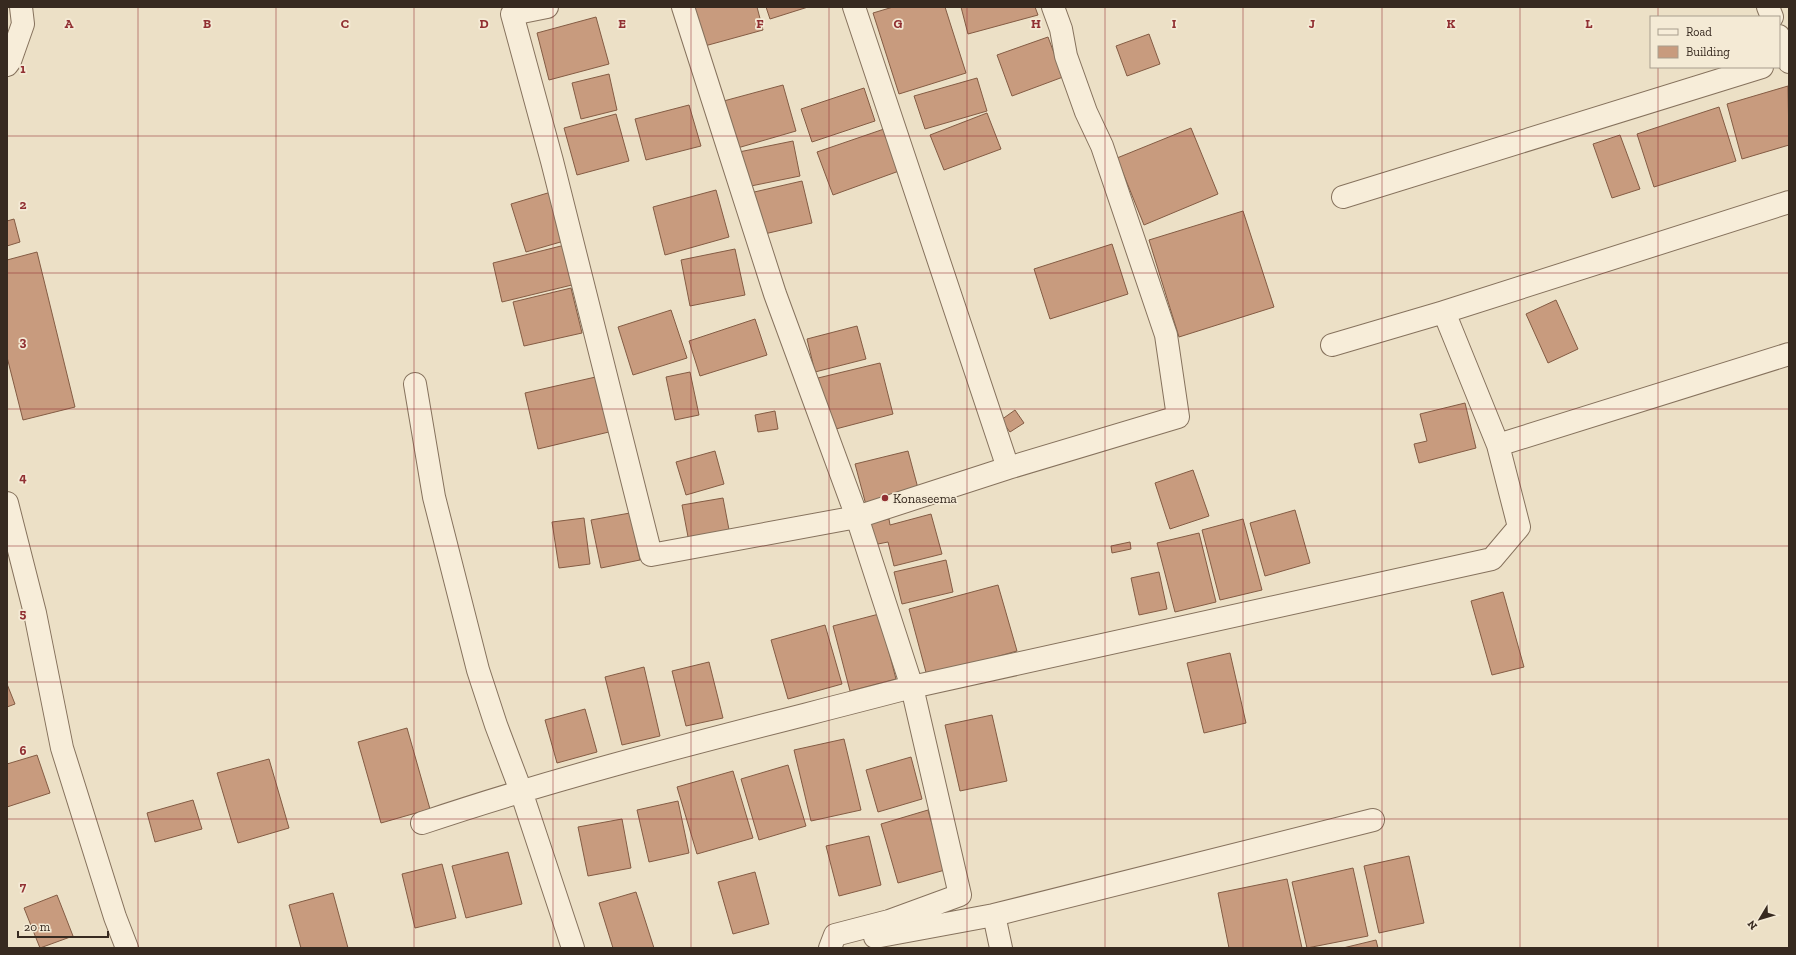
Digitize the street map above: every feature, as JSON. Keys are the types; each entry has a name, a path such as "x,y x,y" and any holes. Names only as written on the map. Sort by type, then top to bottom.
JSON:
{"street":[{"path":"7,66 23,24 22,7"},
{"path":"547,7 512,14 552,161 651,555 858,517 1008,468 1178,417 1166,335 1102,146 1086,112 1066,56 1061,29 1053,7"},
{"path":"683,7 775,294 858,517 912,686 960,895 889,921 835,935 827,947"},
{"path":"854,7 1008,468"},
{"path":"1780,40 1785,61"},
{"path":"1343,197 1759,68"},
{"path":"1332,345 1444,312 1789,202"},
{"path":"422,823 521,791 588,772 912,686 1492,559 1519,527 1498,446 1444,312"},
{"path":"1498,446 1789,354"},
{"path":"415,384 434,497 478,670 496,725 521,791 573,948"},
{"path":"7,504 10,529 36,613 62,748 115,917 127,948"},
{"path":"827,947 994,915 1373,820"},
{"path":"994,915 1001,948"}],"building":[{"path":"690,7 757,7 763,30 701,47"},
{"path":"766,7 808,7 770,19"},
{"path":"893,7 945,7 966,73 899,94 873,13"},
{"path":"961,7 1035,7 1038,15 968,34"},
{"path":"596,17 609,64 549,80 537,33"},
{"path":"1149,34 1160,64 1127,76 1116,46"},
{"path":"1048,37 1063,77 1012,96 997,55"},
{"path":"609,74 617,110 581,119 572,83"},
{"path":"977,78 987,111 925,129 914,96"},
{"path":"783,85 796,131 734,149 720,102"},
{"path":"1788,86 1789,145 1742,159 1727,104"},
{"path":"864,88 875,121 812,142 801,109"},
{"path":"689,105 701,146 646,160 635,119"},
{"path":"1719,107 1736,161 1654,187 1637,134"},
{"path":"987,113 1001,149 944,170 930,135"},
{"path":"616,114 629,161 577,175 564,128"},
{"path":"1191,128 1218,194 1144,225 1117,158"},
{"path":"884,129 899,171 833,195 817,152"},
{"path":"1620,135 1640,189 1612,198 1593,144"},
{"path":"793,141 800,176 746,187 739,152"},
{"path":"802,181 812,223 760,235 750,193"},
{"path":"716,190 729,237 665,255 653,207"},
{"path":"551,192 564,241 526,252 511,204"},
{"path":"1243,211 1274,307 1179,337 1149,240"},
{"path":"14,219 20,242 7,246 7,221"},
{"path":"1112,244 1128,294 1050,319 1034,269"},
{"path":"565,245 576,284 502,302 493,263"},
{"path":"735,249 745,295 690,306 681,260"},
{"path":"37,252 75,407 23,420 7,357 7,260"},
{"path":"571,288 582,333 524,346 513,302"},
{"path":"1556,300 1578,349 1548,363 1526,314"},
{"path":"671,310 687,358 633,375 618,327"},
{"path":"755,319 767,355 700,376 689,341"},
{"path":"857,326 866,359 815,372 807,339"},
{"path":"880,363 893,414 832,430 818,378"},
{"path":"690,372 699,415 675,420 666,377"},
{"path":"600,376 613,431 538,449 525,393"},
{"path":"1465,403 1476,448 1419,463 1414,444 1427,441 1420,414"},
{"path":"1015,410 1024,423 1010,432 1001,420"},
{"path":"775,411 778,429 758,432 755,415"},
{"path":"715,451 724,484 686,495 676,462"},
{"path":"908,451 919,492 866,505 855,464"},
{"path":"1193,470 1209,516 1170,529 1155,483"},
{"path":"723,498 730,535 689,542 682,505"},
{"path":"1295,510 1310,563 1265,576 1250,523"},
{"path":"630,513 640,560 601,568 591,520"},
{"path":"931,514 942,554 894,566 888,542 868,546 864,524 889,519 890,525"},
{"path":"584,518 590,564 559,568 552,522"},
{"path":"1243,519 1262,590 1220,600 1202,530"},
{"path":"1199,533 1216,602 1175,612 1157,543"},
{"path":"1130,542 1131,549 1112,553 1111,546"},
{"path":"946,560 953,592 902,604 894,572"},
{"path":"1159,572 1167,609 1139,615 1131,578"},
{"path":"998,585 1017,651 927,676 909,609"},
{"path":"1503,592 1524,667 1492,675 1471,601"},
{"path":"879,614 896,679 850,691 833,626"},
{"path":"825,625 842,684 788,699 771,640"},
{"path":"1230,653 1246,723 1204,733 1187,663"},
{"path":"709,662 723,718 686,726 672,671"},
{"path":"644,667 660,736 622,745 605,677"},
{"path":"7,684 15,704 7,707"},
{"path":"585,709 597,752 557,763 545,720"},
{"path":"992,715 1007,781 960,791 945,725"},
{"path":"407,728 430,809 381,823 358,742"},
{"path":"844,739 861,810 811,821 794,750"},
{"path":"37,755 50,793 7,807 7,764"},
{"path":"911,757 922,799 878,812 866,770"},
{"path":"269,759 289,828 238,843 217,773"},
{"path":"788,765 806,826 759,840 741,779"},
{"path":"733,771 753,838 697,854 677,787"},
{"path":"193,800 202,829 155,842 147,813"},
{"path":"678,801 689,853 649,862 637,810"},
{"path":"928,810 945,870 898,883 881,824"},
{"path":"622,819 631,868 588,876 578,827"},
{"path":"869,836 881,885 839,896 826,846"},
{"path":"508,852 522,904 466,918 452,866"},
{"path":"1409,856 1424,923 1379,933 1364,866"},
{"path":"442,864 456,918 415,928 402,874"},
{"path":"1353,868 1368,936 1307,948 1292,882"},
{"path":"755,872 769,924 733,934 718,882"},
{"path":"1287,879 1302,948 1229,948 1218,893"},
{"path":"636,892 654,948 613,948 599,903"},
{"path":"333,893 348,948 301,948 289,905"},
{"path":"57,895 73,936 40,948 24,908"},
{"path":"1376,940 1378,948 1343,948"}],"place":[{"name":"Konaseema","path":"885,498"}]}
